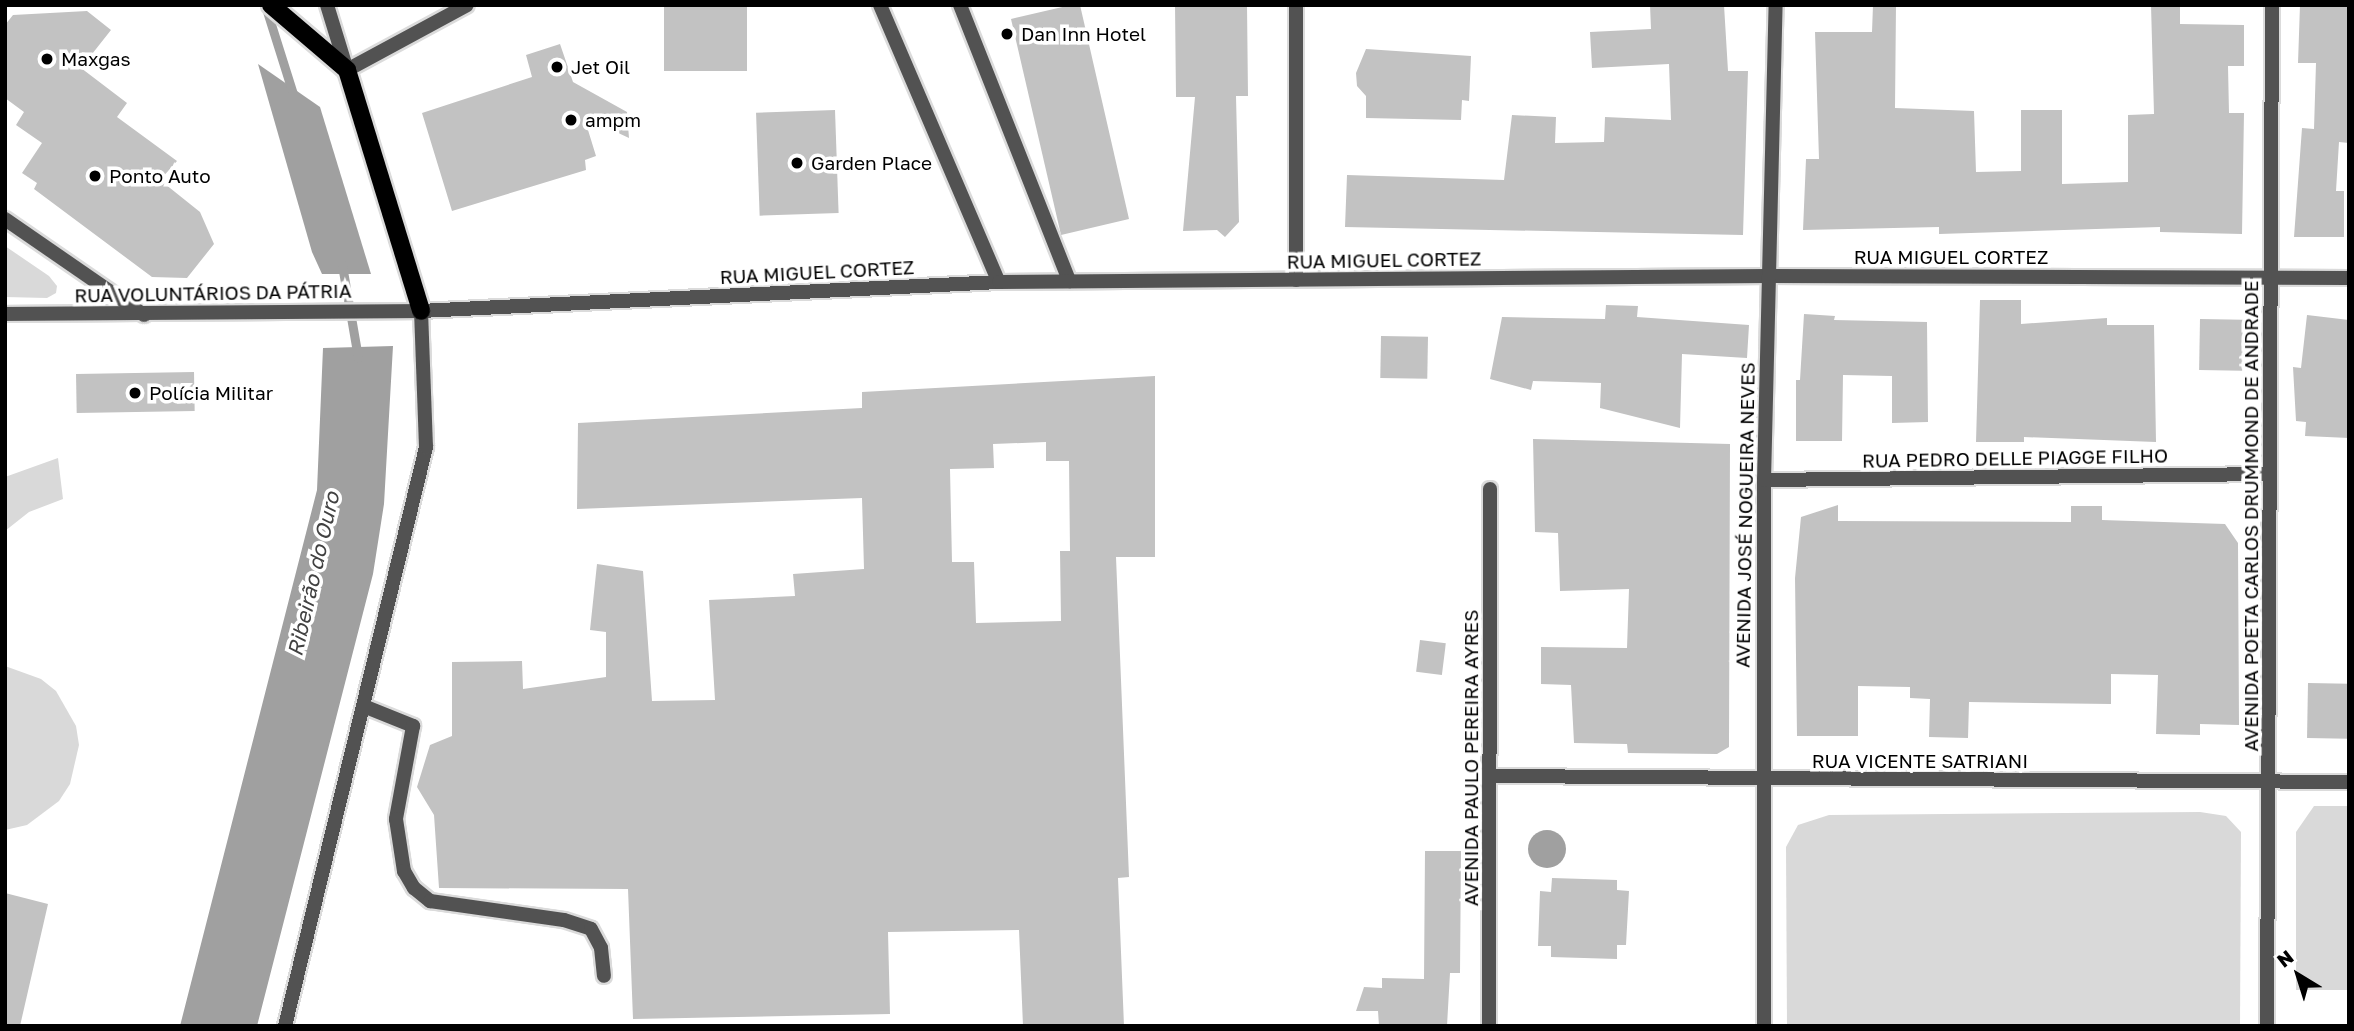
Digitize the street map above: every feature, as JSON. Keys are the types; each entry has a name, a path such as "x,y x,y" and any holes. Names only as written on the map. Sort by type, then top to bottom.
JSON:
{"main road":[{"path":"271,5 347,70 421,311"}],"street":[{"path":"327,5 347,70 467,5"},
{"path":"880,5 999,282"},
{"path":"960,5 1069,281"},
{"path":"1296,5 1296,281"},
{"name":"AVENIDA JOSÉ NOGUEIRA NEVES","path":"1764,1026 1761,780 1764,480 1776,5"},
{"name":"AVENIDA POETA CARLOS DRUMMOND DE ANDRADE","path":"2267,1026 2271,782 2267,474 2272,5"},
{"path":"5,219 144,315"},
{"name":"RUA MIGUEL CORTEZ","path":"421,311 999,282 1769,276 2349,278"},
{"name":"RUA VOLUNTÁRIOS DA PÁTRIA","path":"5,314 278,313 388,308 421,311"},
{"path":"285,1026 366,707 426,446 421,311"},
{"name":"RUA PEDRO DELLE PIAGGE FILHO","path":"1764,480 2267,474"},
{"name":"AVENIDA PAULO PEREIRA AYRES","path":"1489,1026 1492,776 1490,489"},
{"path":"366,707 413,726 396,819 404,871 414,888 430,901 449,906 564,920 591,929 601,948 604,975"},
{"name":"RUA VICENTE SATRIANI","path":"1492,776 1761,780 2349,782"}],"shaded area":[{"path":"5,246 49,276 57,286 56,293 47,298 5,297"},
{"path":"58,458 63,499 29,512 5,531 5,477"},
{"path":"5,666 41,679 56,691 76,726 79,745 70,784 59,801 27,825 5,830"},
{"path":"2314,806 2349,806 2349,990 2296,990 2296,832"},
{"path":"2200,812 2226,816 2241,832 2240,1026 1787,1026 1786,847 1798,825 1829,815"}],"water":[{"path":"258,64 320,107 371,274 322,274 312,252"},
{"path":"393,346 384,504 373,574 257,1026 180,1026 317,490 323,348"},
{"path":"1547,830 1560,836 1566,849 1560,862 1547,868 1534,862 1528,849 1534,836"}],"building":[{"path":"664,5 747,5 747,71 664,71"},
{"path":"1080,5 1129,219 1061,235 1011,19"},
{"path":"1175,5 1247,5 1248,96 1236,96 1239,222 1225,237 1217,230 1183,231 1195,97 1176,97"},
{"path":"1650,5 1724,5 1728,71 1748,71 1743,235 1345,227 1347,175 1504,180 1512,115 1556,117 1555,143 1604,142 1605,117 1671,120 1669,64 1592,68 1590,32 1651,29"},
{"path":"1873,5 1896,5 1895,108 1974,111 1976,172 2021,171 2021,110 2062,110 2062,184 2128,182 2128,115 2154,114 2151,5 2180,5 2180,24 2244,25 2244,66 2228,66 2229,113 2244,113 2242,234 2160,232 2160,227 1939,234 1939,227 1803,230 1806,159 1819,159 1815,32 1872,32"},
{"path":"2300,5 2349,5 2349,143 2339,142 2336,191 2344,191 2344,237 2294,237 2302,128 2314,129 2316,63 2298,63"},
{"name":"Ponto Auto","path":"87,11 111,30 81,68 127,103 117,117 177,161 160,180 200,212 214,244 187,278 152,277 34,189 37,183 22,173 42,143 16,125 24,112 5,98 5,25 13,15"},
{"path":"560,44 573,82 627,112 629,138 584,117 596,156 585,160 586,170 452,211 422,113 532,77 526,55"},
{"path":"1366,49 1471,56 1469,101 1462,100 1461,120 1366,118 1366,96 1357,86 1356,73"},
{"name":"Garden Place","path":"835,110 839,213 760,216 756,113"},
{"path":"1980,300 2021,300 2021,324 2107,318 2107,325 2154,325 2156,442 2024,437 2024,442 1976,442"},
{"path":"1606,305 1638,306 1637,317 1749,325 1747,358 1682,354 1680,428 1600,408 1601,383 1533,381 1531,390 1490,379 1502,317 1605,319"},
{"path":"1804,314 1835,316 1834,320 1927,322 1928,422 1892,423 1892,376 1843,375 1842,441 1796,441 1796,380 1800,380"},
{"path":"2307,315 2349,320 2349,438 2305,436 2306,422 2296,421 2293,367 2301,368"},
{"path":"2200,319 2243,320 2242,371 2199,370"},
{"path":"1381,336 1428,337 1427,379 1380,378"},
{"name":"Polícia Militar","path":"194,372 195,411 77,413 76,374"},
{"path":"1155,376 1155,557 1116,557 1129,877 1118,878 1124,1026 1023,1026 1019,930 888,932 890,1014 633,1019 628,889 439,888 434,815 417,787 430,745 452,736 452,662 522,661 523,689 606,677 606,632 590,630 597,564 643,571 652,701 715,700 709,600 795,596 793,574 864,569 862,498 577,509 578,423 862,408 862,392","holes":["1046,442 1046,461 1069,461 1070,551 1060,551 1061,621 976,623 974,562 952,562 950,469 994,468 993,444"]},
{"path":"1533,439 1730,444 1729,747 1717,754 1628,753 1627,744 1574,743 1571,685 1541,684 1541,647 1627,648 1629,589 1560,591 1558,533 1535,532"},
{"path":"1838,505 1838,521 2071,522 2071,506 2102,506 2102,520 2225,524 2238,543 2239,725 2200,724 2200,735 2156,734 2158,675 2111,674 2111,704 1969,702 1968,738 1929,737 1930,699 1910,698 1910,687 1858,686 1858,736 1797,736 1795,578 1801,517"},
{"path":"1420,640 1446,643 1442,675 1416,672"},
{"path":"2308,683 2349,684 2348,739 2307,738"},
{"path":"1425,851 1461,851 1460,973 1450,973 1447,1026 1379,1026 1378,1011 1356,1011 1364,987 1382,988 1382,978 1424,979"},
{"path":"1552,878 1617,880 1617,890 1629,891 1626,945 1617,945 1617,959 1551,957 1551,946 1538,946 1540,891 1551,892"},
{"path":"5,893 48,904 20,1026 5,1026"}],"waterway":[{"name":"Ribeirão do Ouro","path":"265,5 294,97"},
{"name":"Ribeirão do Ouro","path":"342,265 358,358"}],"place":[{"name":"Dan Inn Hotel","path":"1007,34"},
{"name":"Maxgas","path":"47,59"},
{"name":"Jet Oil","path":"557,67"},
{"name":"ampm","path":"571,120"},
{"name":"Garden Place","path":"797,163"},
{"name":"Ponto Auto","path":"95,176"},
{"name":"Polícia Militar","path":"135,393"}]}
